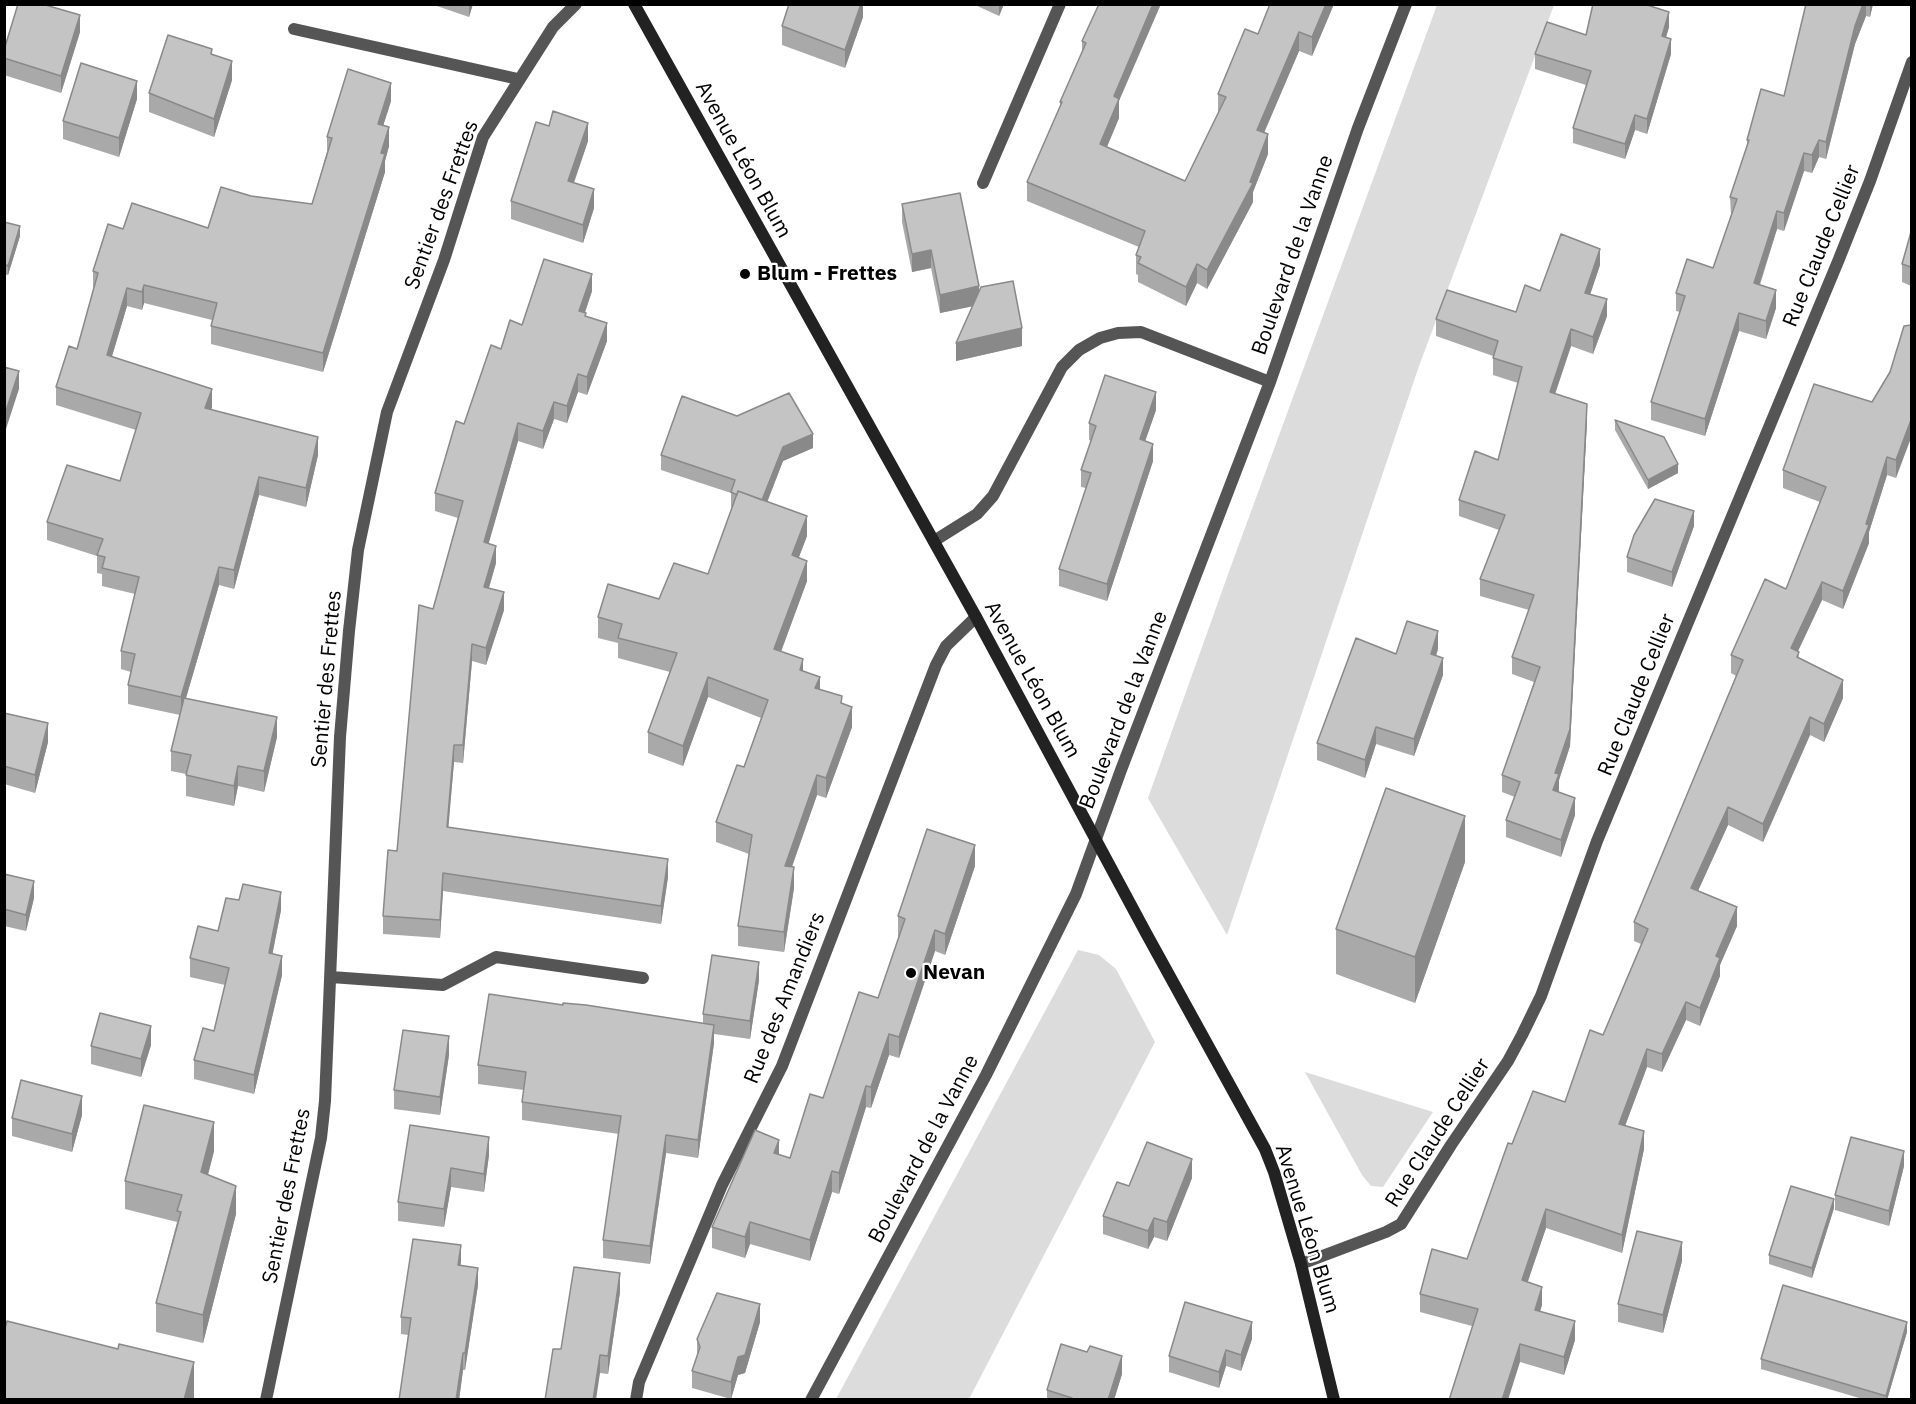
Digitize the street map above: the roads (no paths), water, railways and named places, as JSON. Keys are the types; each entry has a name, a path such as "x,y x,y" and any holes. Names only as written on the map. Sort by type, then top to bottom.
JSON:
{"main road":[{"name":"Avenue Léon Blum","path":"634,4 976,617 1265,1149 1301,1264 1334,1400"}],"street":[{"name":"Sentier des Frettes","path":"266,1400 319,1151 325,1101 340,737 349,631 360,539 387,412 444,260 483,137 553,27 576,4"},
{"path":"983,183 1060,4"},
{"name":"Boulevard de la Vanne","path":"811,1400 986,1075 1076,894 1121,770 1270,382 1358,128 1406,4"},
{"path":"294,28 518,79"},
{"name":"Rue Claude Cellier","path":"1301,1264 1386,1232 1401,1224 1508,1061 1534,1012 1594,848 1870,182 1911,62"},
{"path":"934,541 977,514 993,496 1062,367 1079,350 1100,338 1118,333 1141,332 1270,382"},
{"name":"Rue des Amandiers","path":"636,1400 639,1382 722,1185 782,1066 936,665 946,646 976,617"},
{"path":"331,976 443,985 496,957 643,978"}],"place":[{"name":"Blum - Frettes","path":"745,274"},
{"name":"Nevan","path":"911,973"}]}
